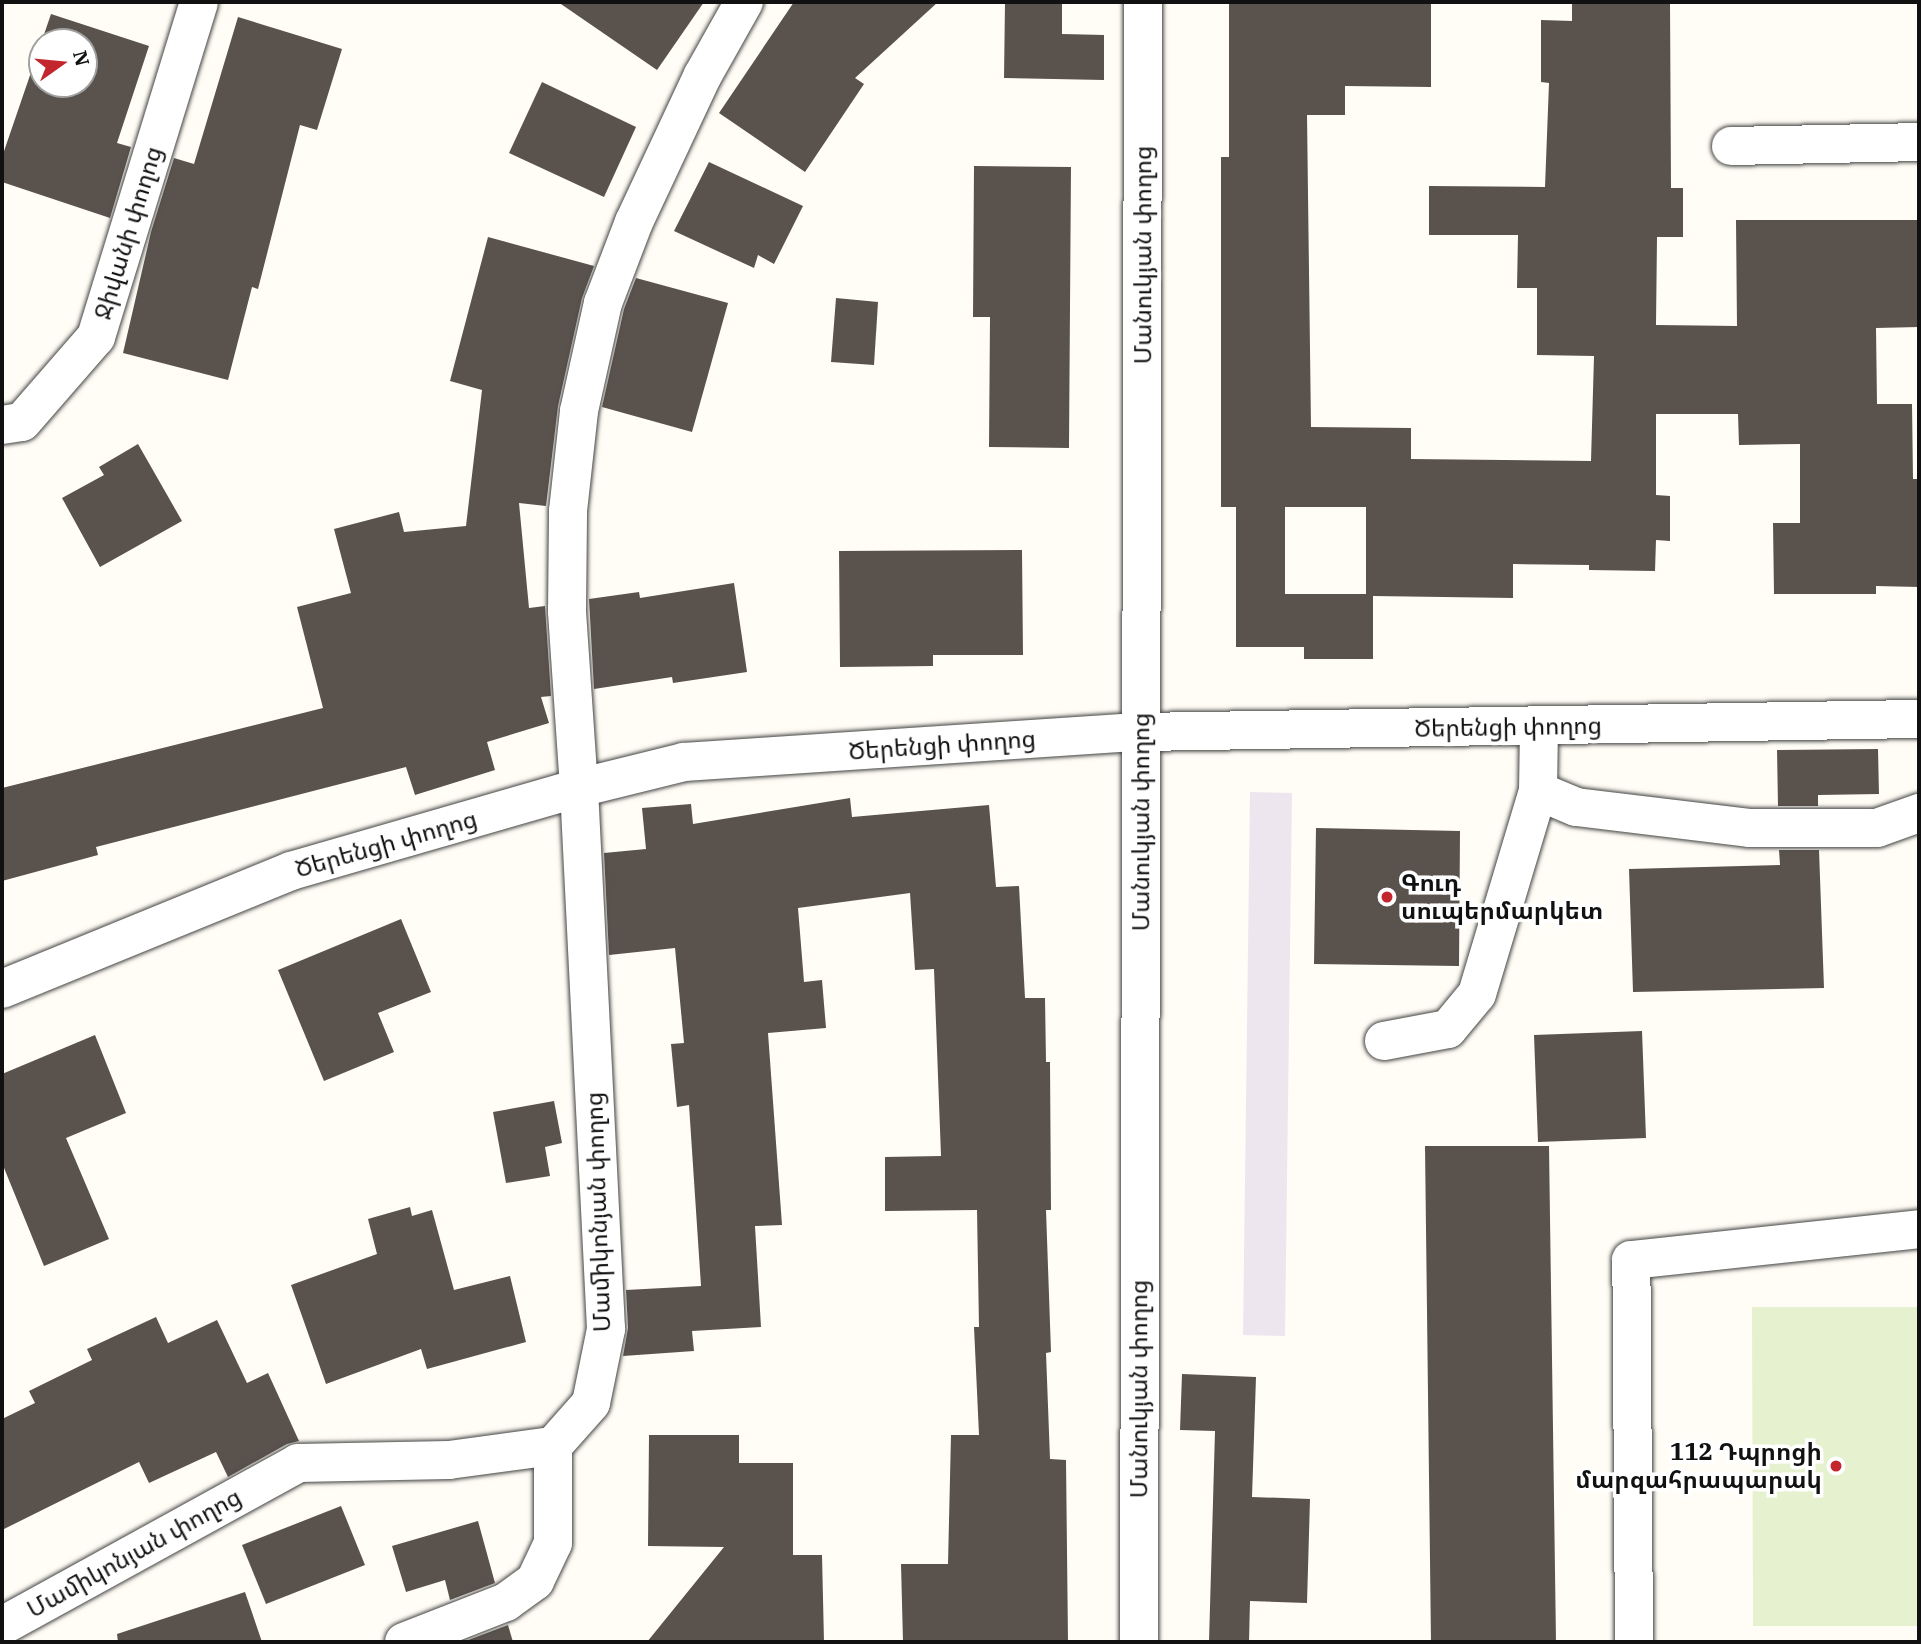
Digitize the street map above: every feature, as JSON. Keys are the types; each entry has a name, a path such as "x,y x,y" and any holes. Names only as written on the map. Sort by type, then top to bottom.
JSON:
{"street":[{"name":"Ջիվանի փողոց","path":"2,425 22,422 96,337 199,2"},
{"name":"Մամիկոնյան փողոց","path":"2,1626 298,1463 449,1460 552,1446 591,1403 606,1329 567,598 568,511 582,398 603,303 634,222 703,75 744,2"},
{"name":"Մանուկյան փողոց","path":"1139,1642 1143,2"},
{"path":"1731,146 1919,142"},
{"name":"Ծերենցի փողոց","path":"2,989 291,871 579,788 684,762 1141,732 1919,719"},
{"path":"1384,1041 1448,1029 1477,994 1538,791 1539,727"},
{"path":"1538,791 1576,807 1749,828 1877,828 1919,813"},
{"path":"1634,1642 1631,1260 1919,1229"},
{"path":"404,1642 506,1602 535,1581 553,1543 552,1446"}],"shaded area":[{"path":"1250,792 1292,793 1285,1336 1243,1335"}],"green space":[{"name":"112 Դպրոցի մարզահրապարակ","path":"1752,1307 1919,1307 1919,1626 1753,1626"}],"building":[{"path":"558,2 704,2 657,70"},
{"path":"794,2 938,2 855,78 864,84 805,172 719,113"},
{"path":"1005,2 1062,2 1062,34 1104,35 1104,80 1004,78"},
{"path":"1229,2 1431,2 1431,87 1345,86 1345,115 1307,115 1311,427 1411,428 1411,459 1591,461 1594,356 1537,355 1537,288 1517,288 1518,235 1429,235 1429,186 1545,187 1549,83 1541,82 1541,20 1572,21 1572,2 1670,2 1671,188 1683,188 1683,237 1657,237 1656,325 1737,326 1736,220 1919,220 1919,327 1876,328 1877,404 1912,404 1913,479 1919,479 1919,587 1876,586 1876,594 1774,594 1773,523 1800,523 1800,444 1739,445 1738,414 1656,414 1656,495 1670,496 1670,541 1656,540 1655,571 1589,570 1589,565 1513,564 1513,598 1373,596 1373,659 1304,659 1304,647 1236,647 1236,507 1221,507 1221,157 1229,157","holes":["1285,507 1366,507 1366,594 1285,594"]},
{"path":"51,14 94,28 46,28"},
{"path":"238,17 342,49 317,130 300,125 258,289 252,287 228,380 123,353 151,232 174,158 194,164"},
{"path":"98,29 149,46 117,143 131,147 110,218 2,182 2,157 28,81 28,98 98,98"},
{"path":"542,82 636,127 604,197 509,153"},
{"path":"709,162 803,206 774,264 758,255 754,268 674,231"},
{"path":"974,166 1071,167 1069,448 989,447 990,317 973,317"},
{"path":"488,237 594,266 582,298 558,406 546,506 519,503 529,608 545,606 551,696 541,697 549,723 487,742 495,770 415,795 406,767 96,847 98,855 2,881 2,788 323,708 297,607 351,593 334,529 399,512 404,532 466,526 482,390 450,381"},
{"path":"636,278 728,303 692,432 602,407 624,309"},
{"path":"836,298 878,302 874,365 831,362"},
{"path":"138,444 182,521 100,567 62,498 104,475 99,467"},
{"path":"1022,550 1023,655 933,655 933,666 840,667 839,551"},
{"path":"734,583 747,672 673,683 672,677 594,689 589,599 639,592 640,598"},
{"path":"1878,749 1879,794 1818,795 1818,806 1778,806 1777,750"},
{"path":"850,798 852,817 989,805 996,887 1019,886 1025,998 1045,998 1046,1062 1050,1062 1051,1210 1046,1210 1051,1352 1046,1353 1050,1459 1066,1460 1068,1642 903,1642 901,1564 948,1564 951,1435 979,1435 974,1327 979,1327 977,1210 885,1211 885,1157 941,1156 934,969 915,970 910,893 798,908 804,982 822,980 826,1028 768,1033 782,1225 755,1226 761,1327 692,1331 694,1351 623,1356 628,1328 626,1290 701,1286 689,1105 677,1107 671,1044 684,1043 675,948 609,955 604,853 646,849 642,808 691,804 693,824"},
{"name":"Գուդ սուպերմարկետ","path":"1316,828 1460,831 1459,966 1314,964"},
{"path":"1779,850 1819,850 1824,988 1633,992 1629,869 1780,865"},
{"path":"401,919 431,992 378,1013 394,1052 324,1081 278,970"},
{"path":"1642,1031 1646,1138 1538,1142 1534,1035"},
{"path":"95,1035 126,1113 66,1138 109,1239 44,1266 2,1163 2,1074"},
{"path":"554,1101 562,1143 545,1147 550,1176 506,1183 493,1112"},
{"path":"1425,1146 1549,1146 1556,1642 1431,1642"},
{"path":"410,1207 412,1216 432,1210 454,1290 510,1276 526,1342 427,1369 421,1349 326,1384 291,1285 377,1254 368,1219"},
{"path":"156,1317 168,1343 217,1320 247,1383 268,1373 299,1441 287,1444 228,1477 216,1452 149,1483 139,1462 2,1530 2,1419 35,1403 29,1391 92,1360 87,1349"},
{"path":"1182,1374 1256,1377 1252,1497 1310,1499 1307,1603 1250,1601 1249,1642 1209,1642 1215,1431 1180,1430"},
{"path":"649,1435 739,1435 739,1463 793,1463 793,1555 822,1555 824,1642 647,1642 724,1547 648,1546"},
{"path":"341,1506 365,1565 266,1604 242,1545"},
{"path":"478,1521 495,1583 450,1600 445,1580 406,1592 392,1546"},
{"path":"245,1592 262,1642 118,1642 117,1634"},
{"path":"508,1625 513,1642 463,1642"}],"place":[{"name":"Գուդ սուպերմարկետ","path":"1387,897"},
{"name":"112 Դպրոցի մարզահրապարակ","path":"1836,1466"}]}
